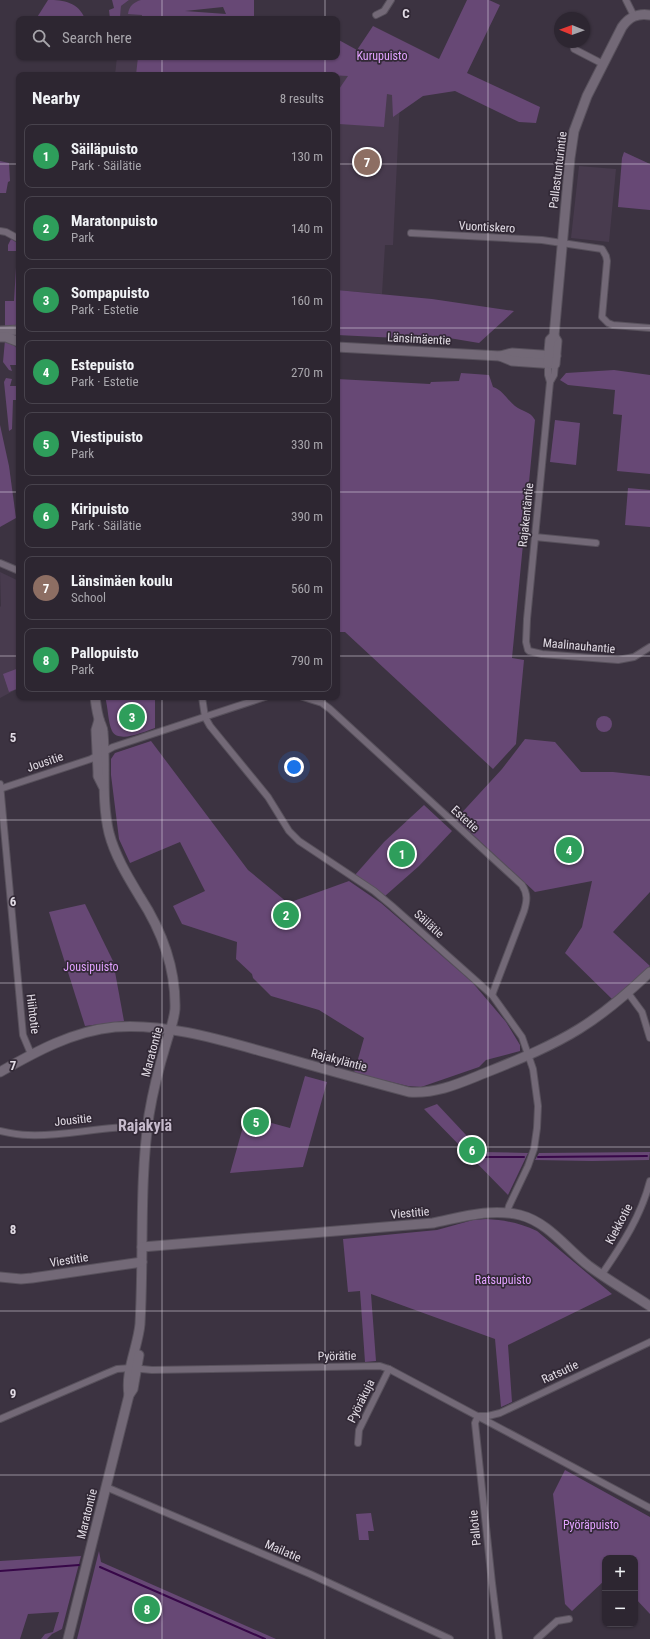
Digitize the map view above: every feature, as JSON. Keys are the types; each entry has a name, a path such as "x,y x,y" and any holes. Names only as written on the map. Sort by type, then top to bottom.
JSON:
{"street":[{"path":"376,15 384,11 391,0"},
{"path":"626,0 634,16 650,15"},
{"name":"Pallastunturintie","path":"552,359 557,341 554,336 561,243 574,134 587,96 622,27 634,16"},
{"path":"574,48 604,64"},
{"path":"0,231 6,232 16,237"},
{"name":"Vuontiskero","path":"411,233 542,240 598,248 605,252 607,261 602,314 604,320 612,325 650,328"},
{"path":"0,331 16,330"},
{"path":"0,337 6,337 16,341"},
{"name":"Länsimäentie","path":"340,347 500,356 512,361 552,359"},
{"name":"Rajakentäntie","path":"528,650 526,636 550,382 548,375 552,359"},
{"path":"535,538 596,543"},
{"path":"0,563 16,570"},
{"name":"Maalinauhantie","path":"528,650 542,654 618,660 634,657 650,647"},
{"name":"Maratontie","path":"68,1639 129,1395 133,1388 135,1347 138,1338 142,1262 143,1171 148,1128 156,1082 175,1011 174,991 168,957 159,931 115,852 109,834 103,786 98,776 101,754 96,730 99,720 96,700"},
{"name":"Säilätie","path":"202,700 205,716 210,726 268,797 289,830 299,841 380,895 492,995 522,1037 533,1069 538,1106 537,1128 534,1149 528,1166 509,1206 508,1213"},
{"path":"101,754 113,747 256,700"},
{"name":"Estetie","path":"312,700 322,703 330,709 526,891 527,899 524,911 492,995"},
{"name":"Jousitie","path":"0,788 101,754"},
{"name":"Hiihtotie","path":"0,788 24,1035 31,1054"},
{"name":"Rajakyläntie","path":"0,1072 31,1054 76,1036 98,1030 130,1027 170,1030 238,1045 409,1092 444,1089 528,1056 578,1030 628,993 650,972"},
{"path":"628,993 642,1012 650,1038"},
{"name":"Jousitie","path":"0,1131 38,1135 128,1126 148,1128"},
{"name":"Kiekkotie","path":"602,1274 629,1234 639,1214 650,1181"},
{"name":"Viestitie","path":"142,1247 160,1247 433,1223 480,1213 508,1213 521,1215 536,1222 602,1274 650,1306"},
{"name":"Viestitie","path":"0,1277 21,1279 32,1278 142,1262"},
{"name":"Ratsutie","path":"478,1416 488,1416 500,1413 650,1342"},
{"name":"Pyörätie","path":"0,1418 117,1369 243,1369 380,1366 389,1369 650,1508"},
{"name":"Pyöräkuja","path":"358,1443 358,1430 389,1369"},
{"name":"Pallotie","path":"478,1416 475,1423 499,1639"},
{"name":"Mailatie","path":"106,1487 310,1574 450,1639"},
{"path":"537,1639 557,1621 569,1619"}],"shaded area":[{"path":"129,0 173,0 172,16 120,16 121,6"},
{"path":"117,60 169,60 167,72 115,72"},
{"path":"340,75 401,79 393,245 385,245 382,294 340,290"},
{"path":"579,166 616,169 609,242 571,238"},
{"path":"0,572 16,580 16,690 0,698 0,607"}],"green space":[{"path":"48,0 70,3 79,9 84,16 38,16"},
{"path":"112,0 129,0 121,6 120,16 110,16 109,10 114,8"},
{"path":"141,0 254,0 254,16 142,16 128,14 134,3","holes":["223,7 226,14 185,11"]},
{"name":"Kurupuisto","path":"467,0 489,0 500,5 467,73 540,107 536,123 519,122 455,91 423,96 393,117 392,95 387,94 384,127 340,124 340,88 348,76 340,76 340,72 136,72 138,60 340,60 340,41 357,50 373,26 439,59"},
{"path":"624,152 650,164 650,210 618,207 622,158"},
{"path":"0,161 9,163 10,181 8,182 6,193 0,193"},
{"path":"11,239 16,242 16,251 8,251 8,245"},
{"path":"16,268 16,326 5,328 5,301 14,301"},
{"path":"340,290 432,299 514,311 479,343 449,338 443,342 433,343 418,339 340,335"},
{"path":"5,340 16,347 16,365 10,365 12,371 9,370 3,362"},
{"path":"614,370 650,375 650,474 617,471 622,415 613,414 615,390 568,385 560,380 566,373"},
{"path":"461,373 489,375 493,387 500,390 512,404 529,413 535,420 512,658 524,660 516,744 493,769 345,632 340,632 340,379 430,384 431,382 459,381"},
{"path":"6,378 12,379 10,386 16,386 16,400 13,400 12,429 9,431 4,382"},
{"path":"555,420 580,423 576,465 550,462"},
{"path":"0,425 9,466 16,518 0,527"},
{"path":"628,488 650,490 650,527 625,525"},
{"path":"16,669 16,689 9,692 3,674"},
{"path":"106,700 155,700 155,728 132,736 126,737 115,735 111,728"},
{"path":"604,716 611,721 612,724 607,731 604,732 597,727 596,724 601,717"},
{"path":"525,739 555,742 581,772 613,772 650,776 650,892 613,932 650,966 613,1000 565,953 582,927 592,881 535,892 456,819 502,769"},
{"path":"151,741 248,870 288,903 349,881 381,903 472,982 506,1022 520,1045 520,1051 486,1060 479,1067 421,1087 408,1086 354,1073 364,1038 319,1010 271,996 253,978 252,974 236,959 237,942 182,924 173,906 205,891 180,842 130,863 119,839 111,775 111,759 115,753"},
{"path":"424,805 452,831 419,866 385,896 355,875 384,842"},
{"name":"Jousipuisto","path":"85,904 113,961 124,1021 85,1026 49,912"},
{"path":"305,1076 327,1082 303,1167 230,1173 246,1116 290,1128"},
{"path":"437,1104 482,1152 528,1153 508,1195 424,1109"},
{"path":"650,1152 649,1160 535,1160 539,1153"},
{"name":"Ratsupuisto","path":"486,1219 512,1222 537,1231 612,1294 508,1345 512,1402 501,1407 495,1339 371,1294 376,1361 365,1362 360,1291 348,1292 343,1239 437,1230 473,1220"},
{"name":"Pyöräpuisto","path":"565,1470 650,1517 650,1614 638,1601 638,1555 602,1555 602,1583 572,1611 565,1604 553,1494"},
{"path":"371,1513 374,1531 368,1531 369,1540 359,1540 356,1514"},
{"path":"99,1551 101,1562 276,1639 77,1639"},
{"path":"81,1556 62,1629 52,1634 47,1639 41,1639 45,1634 53,1632 59,1612 28,1614 20,1639 0,1639 0,1561"}],"waterway":[{"path":"470,1147 479,1157 524,1157"},
{"path":"538,1157 647,1156"},
{"path":"0,1571 79,1565"},
{"path":"100,1567 265,1639"}],"place":[{"name":"Länsimäen koulu","path":"367,162"},
{"name":"Sompapuisto","path":"132,717"},
{"name":"Estepuisto","path":"569,850"},
{"name":"Säiläpuisto","path":"402,854"},
{"name":"Maratonpuisto","path":"286,915"},
{"name":"Viestipuisto","path":"256,1122"},
{"name":"Kiripuisto","path":"472,1150"},
{"name":"Pallopuisto","path":"147,1609"}],"district":[{"name":"Rajakylä","path":"145,1125"}]}
